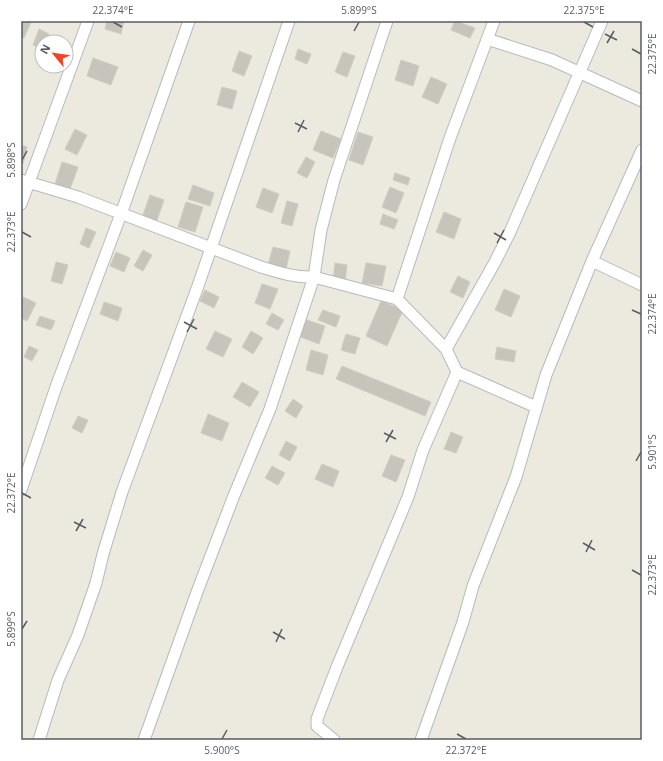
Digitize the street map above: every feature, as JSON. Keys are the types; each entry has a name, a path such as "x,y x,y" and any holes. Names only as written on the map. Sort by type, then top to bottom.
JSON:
{"street":[{"path":"21,204 24,181 88,21"},
{"path":"21,490 56,387 121,214 189,21"},
{"path":"39,740 58,680 78,635 96,583 104,548 122,492 211,248 289,21"},
{"path":"144,740 197,592 233,498 270,409 314,277 321,230 334,180 387,21"},
{"path":"397,299 450,138 494,21"},
{"path":"446,349 495,262 602,21"},
{"path":"487,39 552,60 642,101"},
{"path":"421,740 463,622 473,586 516,477 546,376 592,261 642,150"},
{"path":"24,181 78,197 261,267 287,275 304,278 314,277 397,299 446,349 457,372 536,408"},
{"path":"592,261 642,285"},
{"path":"334,740 317,726 317,719 337,667 406,505 423,450 457,372"}],"building":[{"path":"21,21 31,22 24,38 21,37"},
{"path":"107,21 124,21 121,34 105,29"},
{"path":"455,21 475,28 470,38 451,30"},
{"path":"39,29 49,34 37,34"},
{"path":"298,49 311,54 307,64 295,59"},
{"path":"239,51 252,56 244,76 232,71"},
{"path":"343,52 355,56 347,77 335,72"},
{"path":"93,58 118,67 111,85 87,76"},
{"path":"401,60 419,66 413,86 395,80"},
{"path":"431,77 447,84 438,104 422,97"},
{"path":"222,87 237,91 232,109 217,105"},
{"path":"75,129 87,135 77,155 65,149"},
{"path":"321,131 341,139 333,158 313,150"},
{"path":"358,132 373,137 363,165 349,160"},
{"path":"21,145 27,147 23,164 21,163"},
{"path":"306,157 315,162 307,178 297,173"},
{"path":"62,162 78,167 70,189 55,184"},
{"path":"395,173 410,178 408,185 393,180"},
{"path":"193,185 214,193 210,206 188,199"},
{"path":"390,187 404,193 396,213 382,207"},
{"path":"263,188 279,194 272,213 256,207"},
{"path":"150,195 164,200 156,223 142,218"},
{"path":"287,201 298,204 292,226 281,223"},
{"path":"186,202 203,207 195,232 178,227"},
{"path":"444,212 461,219 454,239 436,232"},
{"path":"383,214 398,220 394,229 380,224"},
{"path":"86,228 96,232 89,248 80,244"},
{"path":"273,247 290,251 286,269 268,265"},
{"path":"143,250 152,255 143,271 134,266"},
{"path":"116,252 130,258 124,272 110,266"},
{"path":"56,262 68,265 62,284 51,281"},
{"path":"335,263 347,265 345,282 333,281"},
{"path":"366,263 386,266 382,286 362,283"},
{"path":"458,276 470,282 463,298 450,292"},
{"path":"262,284 278,289 270,309 255,303"},
{"path":"504,289 520,296 511,317 495,310"},
{"path":"205,290 219,297 214,308 200,301"},
{"path":"23,297 36,303 27,321 21,318 21,300"},
{"path":"381,301 403,310 387,346 366,336"},
{"path":"104,302 122,308 118,321 100,314"},
{"path":"323,310 340,316 336,327 318,320"},
{"path":"272,313 284,320 278,330 266,324"},
{"path":"40,316 55,321 51,330 36,325"},
{"path":"304,319 325,326 319,344 298,336"},
{"path":"215,331 232,339 223,357 206,349"},
{"path":"251,331 263,338 253,354 242,347"},
{"path":"346,334 360,338 355,354 341,350"},
{"path":"29,346 38,350 32,361 24,357"},
{"path":"497,347 516,351 514,362 495,359"},
{"path":"311,350 328,355 323,375 306,370"},
{"path":"342,366 431,402 425,416 336,379"},
{"path":"242,382 259,392 250,407 233,397"},
{"path":"293,399 303,406 296,418 285,411"},
{"path":"208,414 229,423 222,441 201,433"},
{"path":"78,416 88,420 82,433 72,428"},
{"path":"451,432 463,437 456,453 444,449"},
{"path":"286,441 297,447 290,461 279,455"},
{"path":"391,455 405,460 396,482 382,476"},
{"path":"322,464 339,471 333,487 315,479"},
{"path":"272,466 285,473 278,485 265,478"}]}
